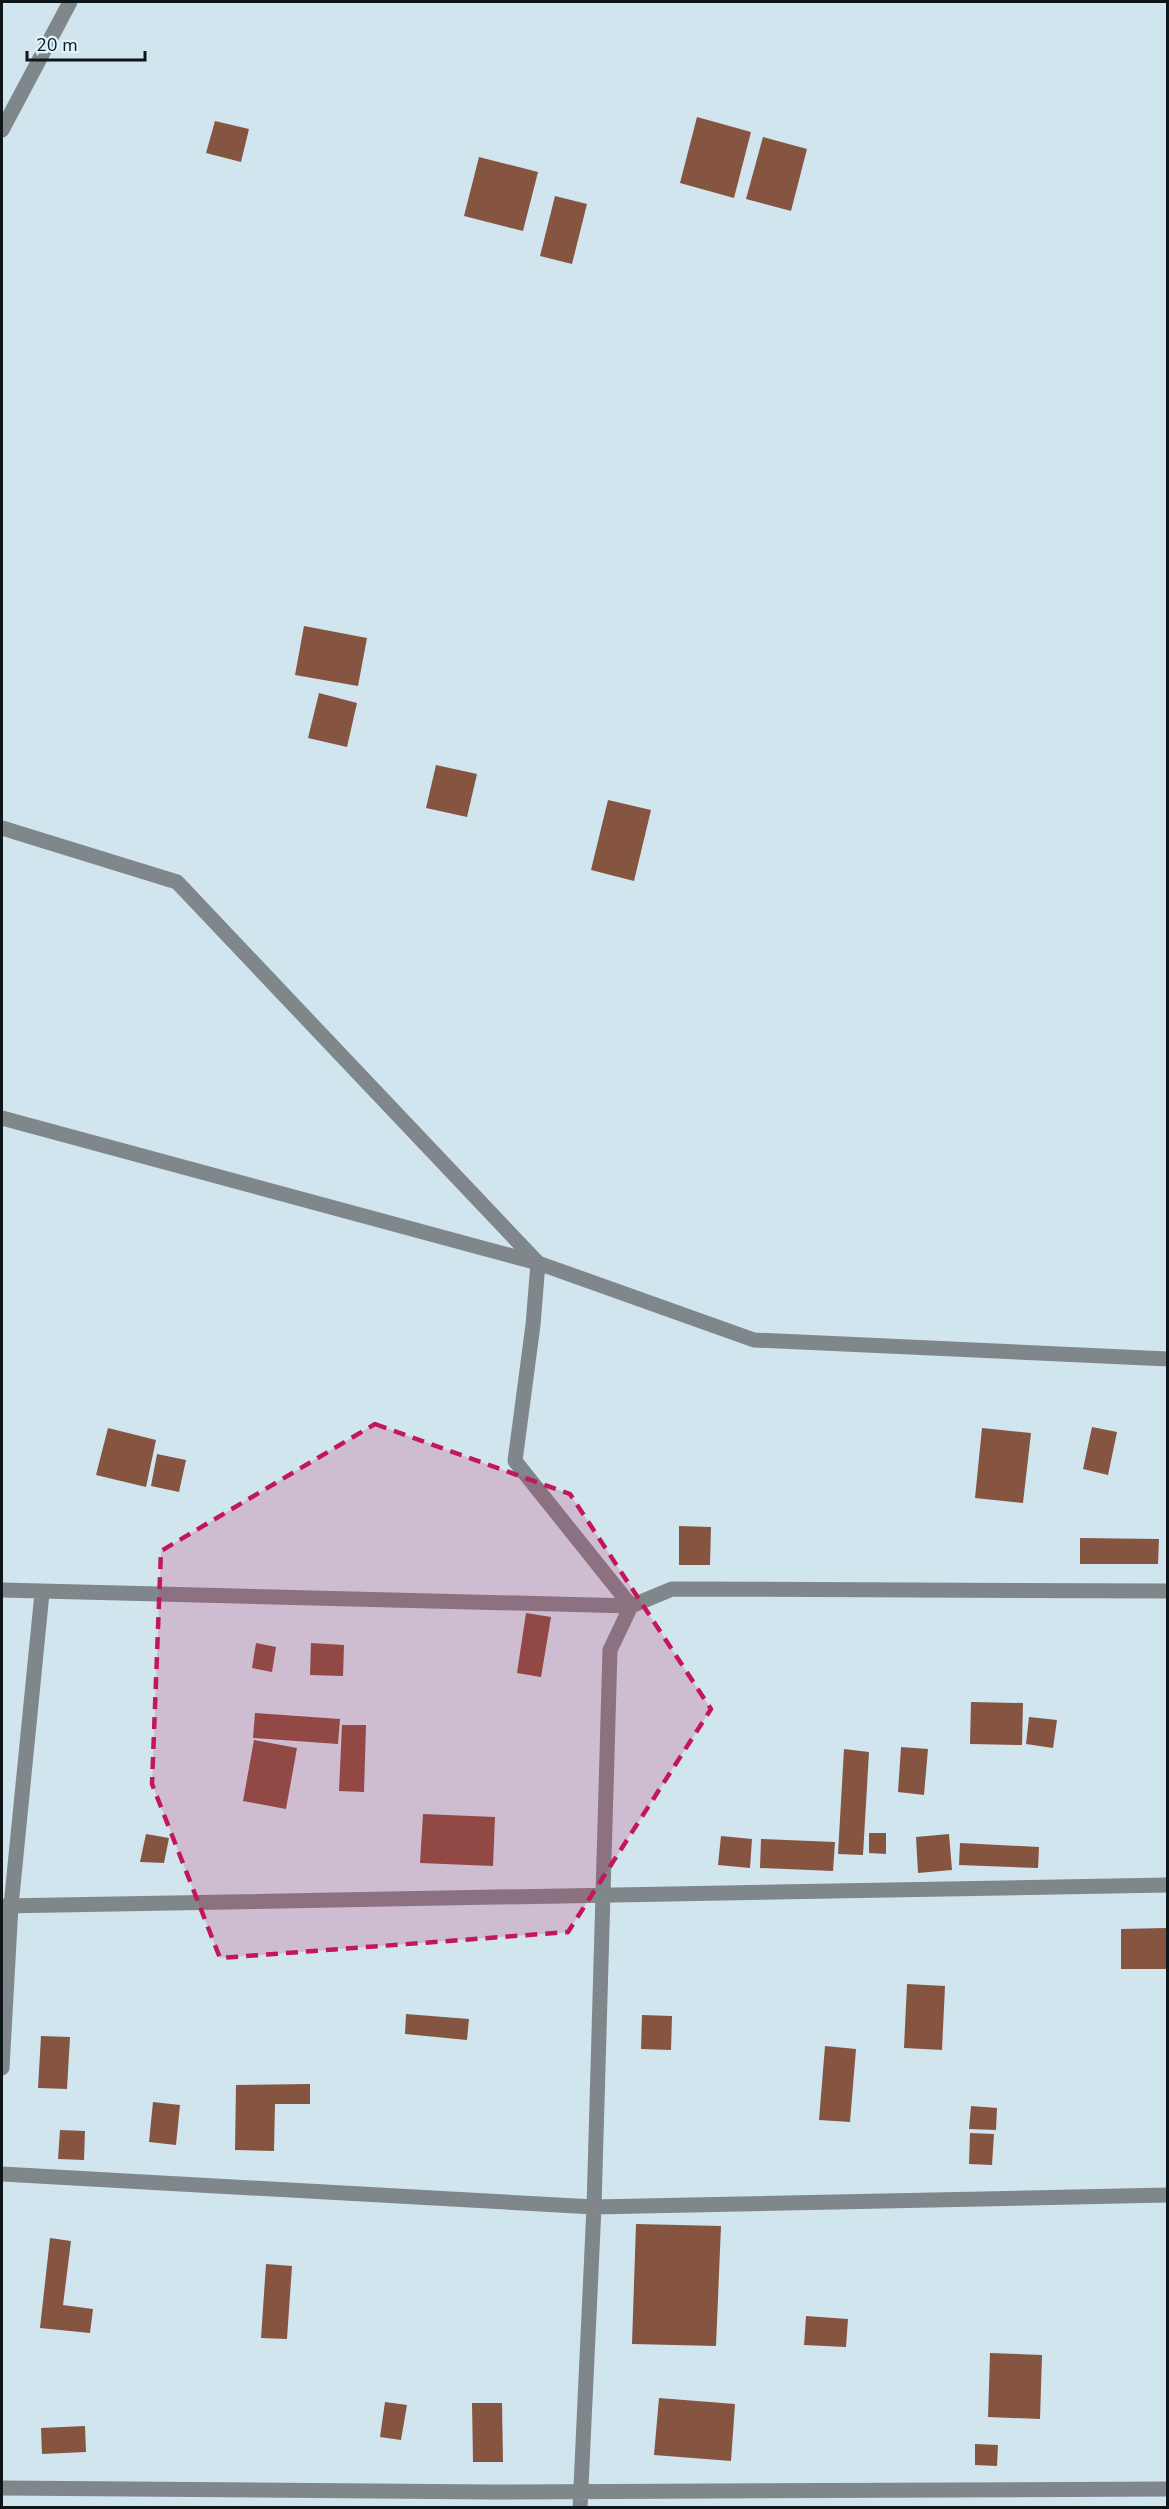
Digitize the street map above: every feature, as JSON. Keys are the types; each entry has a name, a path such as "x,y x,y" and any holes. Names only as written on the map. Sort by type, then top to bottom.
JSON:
{"street":[{"path":"2,130 70,2"},
{"path":"2,828 177,882 538,1263 533,1325 515,1461 631,1606"},
{"path":"2,1118 538,1263 754,1340 1167,1359"},
{"path":"2,1590 42,1593 631,1606 672,1588 1167,1591"},
{"path":"2,2068 6,1906 42,1593"},
{"path":"580,2508 594,2207 609,1650 631,1606"},
{"path":"6,1906 1167,1885"},
{"path":"2,2175 594,2207 1167,2194"},
{"path":"2,2488 581,2491 1167,2489"}],"highlighted area":[{"path":"375,1424 570,1494 711,1709 568,1932 220,1958 152,1784 161,1551"}],"building":[{"path":"697,117 751,132 734,198 680,183"},
{"path":"215,121 249,129 241,162 206,153"},
{"path":"763,137 807,149 791,211 746,199"},
{"path":"479,157 538,172 523,231 464,216"},
{"path":"555,196 587,204 572,264 540,256"},
{"path":"304,626 367,638 358,686 295,675"},
{"path":"319,693 357,703 347,747 308,738"},
{"path":"436,765 477,774 467,817 426,808"},
{"path":"608,800 651,810 634,881 591,870"},
{"path":"1092,1427 1117,1432 1108,1475 1083,1469"},
{"path":"108,1428 156,1440 146,1487 96,1475"},
{"path":"982,1428 1031,1433 1023,1503 975,1498"},
{"path":"157,1454 186,1460 179,1492 151,1486"},
{"path":"679,1526 711,1527 710,1565 679,1565"},
{"path":"1080,1538 1159,1539 1158,1564 1080,1564"},
{"path":"526,1613 551,1617 541,1677 517,1673"},
{"path":"256,1643 276,1647 272,1672 252,1668"},
{"path":"311,1643 344,1645 343,1676 310,1675"},
{"path":"971,1702 1023,1703 1022,1745 970,1744"},
{"path":"255,1713 340,1719 338,1744 253,1738"},
{"path":"1029,1717 1057,1720 1053,1748 1026,1744"},
{"path":"342,1725 366,1725 364,1792 339,1791"},
{"path":"254,1740 297,1748 286,1809 243,1801"},
{"path":"901,1747 928,1749 924,1795 898,1792"},
{"path":"844,1749 869,1752 863,1855 838,1854"},
{"path":"423,1814 495,1817 493,1866 420,1863"},
{"path":"869,1833 886,1833 886,1854 869,1853"},
{"path":"146,1834 169,1838 164,1863 140,1862"},
{"path":"949,1834 952,1870 918,1873 916,1837"},
{"path":"721,1836 752,1839 750,1868 718,1865"},
{"path":"761,1839 835,1842 833,1871 760,1868"},
{"path":"960,1843 1039,1847 1038,1868 959,1865"},
{"path":"1166,1928 1166,1969 1121,1969 1121,1929"},
{"path":"907,1984 945,1986 942,2050 904,2048"},
{"path":"406,2014 469,2019 467,2040 405,2034"},
{"path":"642,2015 672,2016 671,2050 641,2049"},
{"path":"41,2036 70,2037 67,2089 38,2088"},
{"path":"825,2046 856,2049 850,2122 819,2120"},
{"path":"310,2084 310,2104 275,2104 274,2151 235,2150 236,2085"},
{"path":"153,2102 180,2105 176,2145 149,2142"},
{"path":"971,2106 997,2108 996,2130 969,2129"},
{"path":"60,2130 85,2131 84,2160 58,2159"},
{"path":"970,2133 994,2134 992,2165 969,2164"},
{"path":"636,2224 721,2226 716,2346 632,2344"},
{"path":"50,2238 71,2241 63,2305 93,2309 90,2333 40,2328"},
{"path":"266,2264 292,2266 287,2339 261,2338"},
{"path":"806,2316 848,2319 846,2347 804,2345"},
{"path":"990,2353 1042,2355 1040,2419 988,2417"},
{"path":"659,2398 735,2404 731,2461 654,2455"},
{"path":"385,2402 407,2405 401,2440 380,2437"},
{"path":"472,2403 502,2403 503,2462 473,2462"},
{"path":"85,2426 86,2452 42,2454 41,2428"},
{"path":"975,2444 998,2445 997,2466 975,2465"}]}
